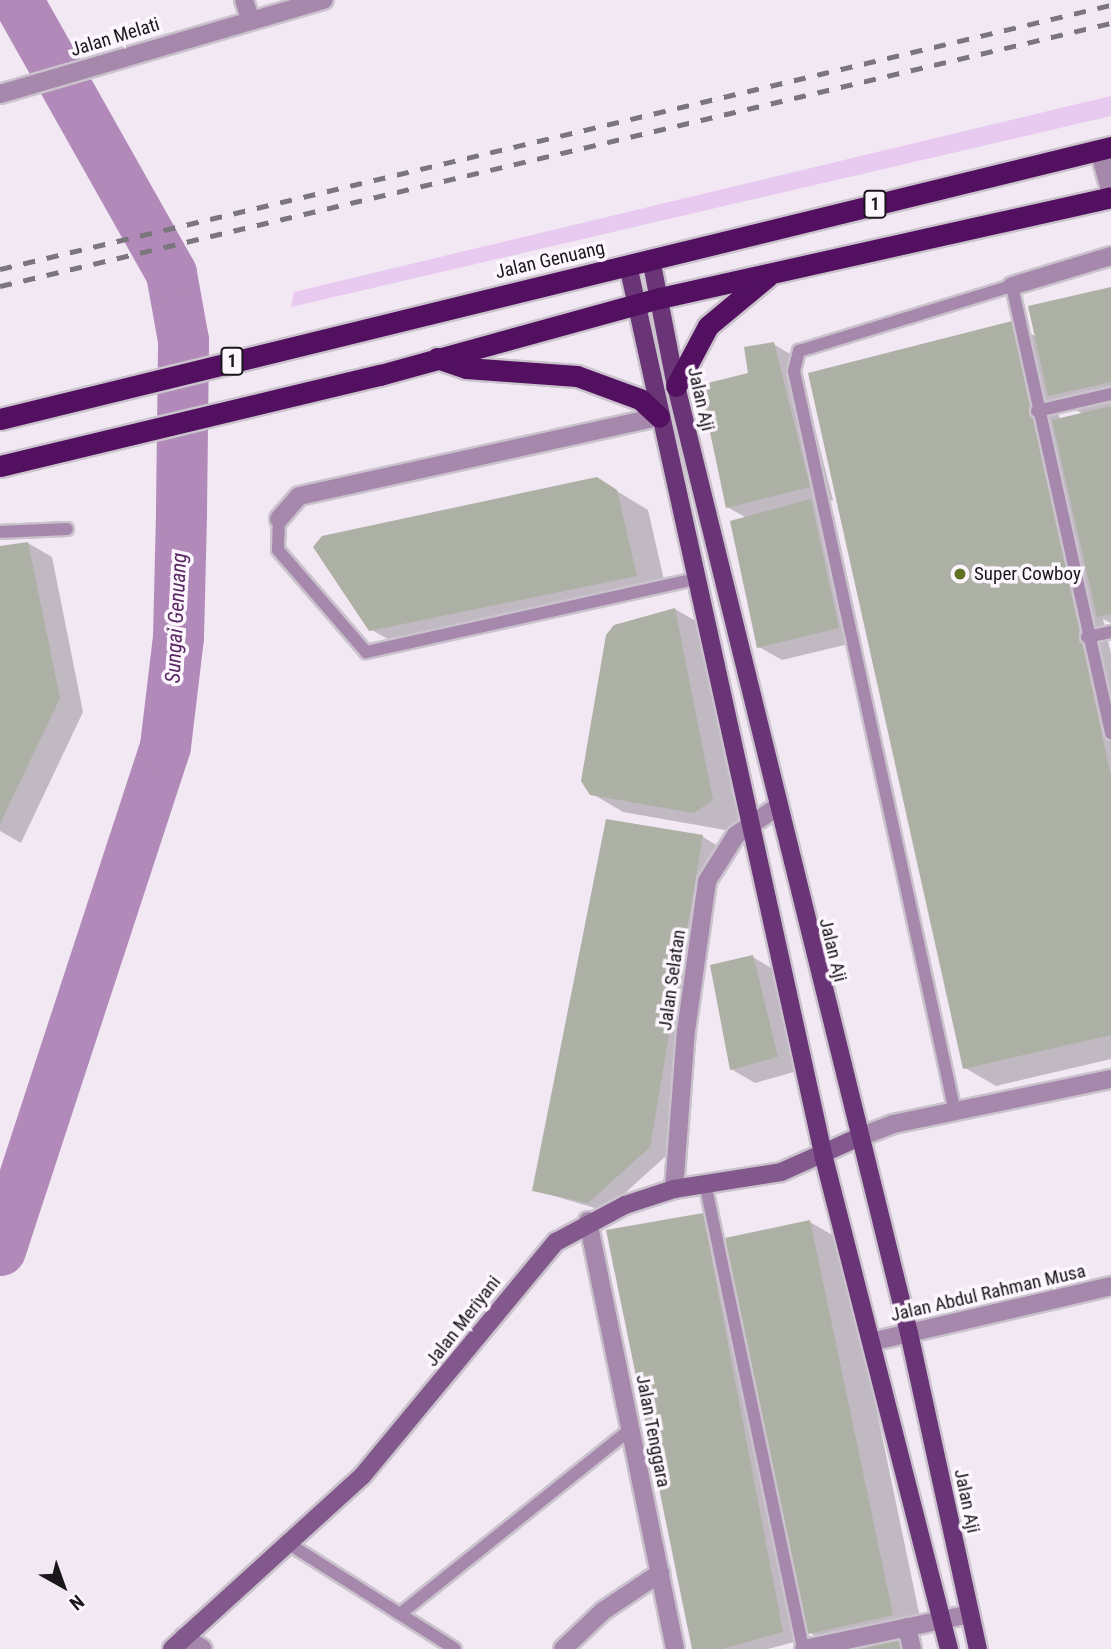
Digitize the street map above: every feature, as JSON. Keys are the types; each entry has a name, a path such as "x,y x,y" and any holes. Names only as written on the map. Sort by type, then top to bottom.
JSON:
{"highway":[{"name":"Jalan Genuang","path":"0,419 378,323 628,265 1105,148"},
{"name":"1","path":"0,466 98,445 380,375 660,298 1111,195"},
{"path":"676,386 708,326 775,271"},
{"path":"437,358 466,368 578,376 640,399 659,417"}],"main road":[{"name":"Jalan Aji","path":"651,259 676,386 777,807 857,1138 909,1334 978,1649"},
{"path":"628,265 659,417 824,1158 875,1341 949,1649"}],"street":[{"path":"244,0 250,18"},
{"name":"Jalan Melati","path":"0,94 250,18 324,0"},
{"path":"1105,148 1111,195"},
{"path":"1012,286 1111,256"},
{"path":"279,519 299,496 659,417"},
{"name":"Jalan Selatan","path":"674,1189 686,1031 708,881 719,856 750,823 777,807"},
{"path":"857,1138 955,1112 1111,1079"},
{"name":"Jalan Meriyani","path":"178,1643 289,1544 408,1425 556,1242 588,1222 674,1189 824,1158 857,1138"},
{"name":"Jalan Tenggara","path":"588,1222 676,1649"},
{"name":"Jalan Abdul Rahman Musa","path":"875,1341 1111,1286"},
{"path":"563,1649 603,1611 660,1573"},
{"path":"804,1649 970,1614"},
{"path":"907,1627 912,1649"},
{"path":"178,1643 203,1649"}],"lane":[{"path":"955,1112 794,371 799,351 815,342 1012,286 1087,637 1111,733"},
{"path":"1037,411 1111,394"},
{"path":"279,519 278,550 366,652 695,579"},
{"path":"0,532 67,528"},
{"path":"1087,637 1111,632"},
{"path":"705,1183 804,1649"},
{"path":"400,1614 632,1428"},
{"path":"289,1544 455,1649"}],"shaded area":[{"path":"1111,96 1111,116 291,307 294,292"}],"building":[{"path":"1111,287 1111,382 1048,396 1028,306"},
{"name":"Super Cowboy","path":"1012,321 1111,776 1111,1035 963,1069 808,373"},
{"path":"774,342 810,487 726,508 700,385 748,373 744,347"},
{"path":"1111,406 1111,614 1097,617 1052,420"},
{"path":"597,477 617,490 637,576 369,631 313,547 322,536"},
{"path":"811,499 839,628 757,648 730,521"},
{"path":"28,542 60,698 0,824 0,546"},
{"path":"675,608 713,800 694,813 590,795 581,781 606,635 614,625"},
{"path":"606,819 703,835 650,1147 588,1203 532,1191"},
{"path":"753,955 778,1057 730,1070 710,965"},
{"path":"703,1213 783,1632 722,1649 692,1649 606,1230"},
{"path":"810,1220 893,1615 808,1634 725,1238"},
{"path":"898,1635 902,1649 834,1649"}],"waterway":[{"name":"Sungai Genuang","path":"0,1250 165,746 178,637 181,510 183,340 171,273 17,0"}],"railway":[{"path":"0,269 1111,5"},
{"path":"0,286 1111,23"}],"place":[{"name":"Super Cowboy","path":"960,574"}]}
